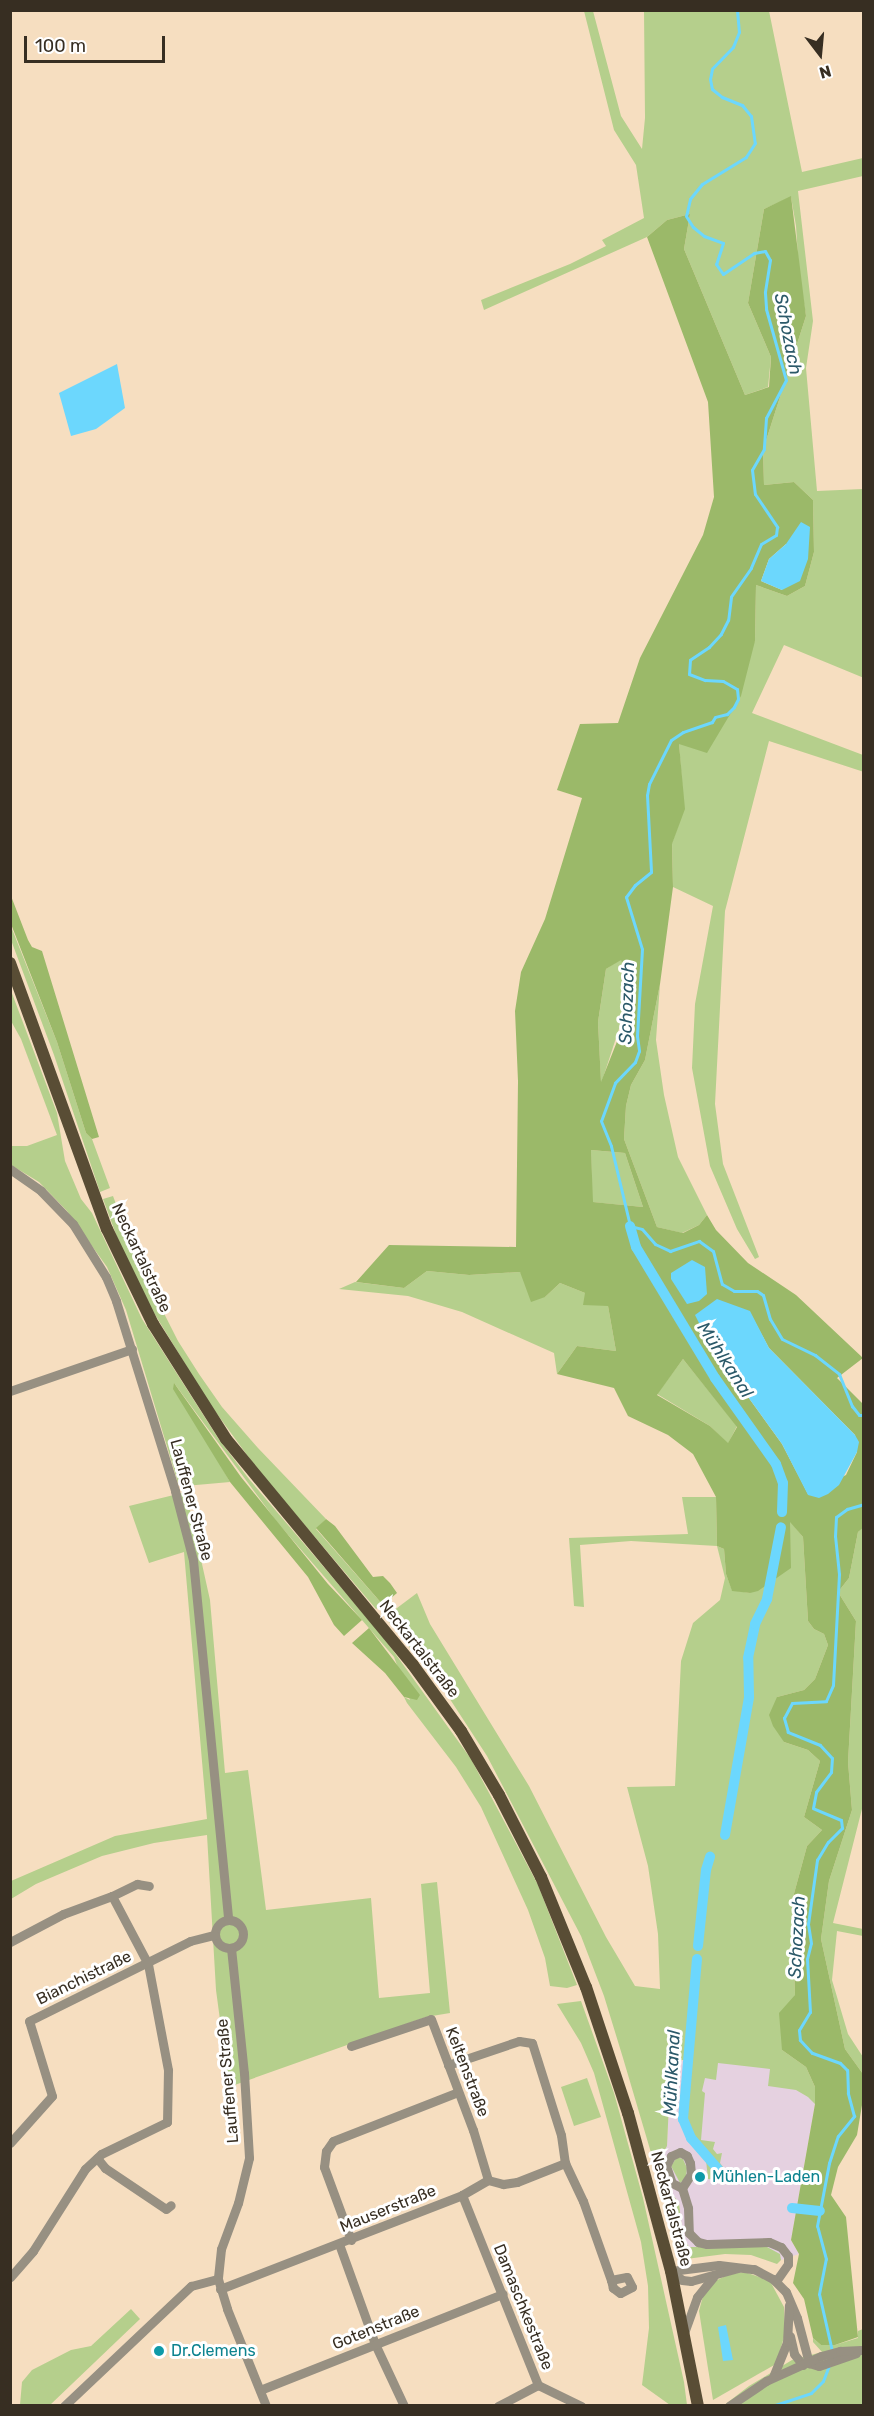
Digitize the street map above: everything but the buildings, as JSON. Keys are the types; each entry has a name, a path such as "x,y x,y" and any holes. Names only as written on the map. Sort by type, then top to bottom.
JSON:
{"main road":[{"name":"Neckartalstraße","path":"10,963 91,1185 126,1272 153,1324 205,1409 262,1485 413,1665 461,1731 499,1795 541,1876 586,1987 628,2113 670,2271 697,2404"}],"street":[{"name":"Lauffener Straße","path":"10,1169 40,1191 82,1238 106,1277 132,1349 193,1560 228,1919 238,1923 243,1932 240,1943 231,1948 244,2073 249,2158 238,2203 221,2249 219,2284"},
{"path":"10,1391 132,1349"},
{"path":"10,1942 63,1914 137,1884 149,1886"},
{"path":"10,2277 33,2251 85,2169 97,2158 167,2122 168,2070 148,1964 112,1896"},
{"path":"228,1919 218,1924 214,1935 220,1945 231,1948"},
{"name":"Bianchistraße","path":"10,2143 52,2096 29,2021 148,1964 190,1941 214,1935"},
{"name":"Keltenstraße","path":"352,2046 431,2019 488,2180"},
{"path":"448,2066 519,2041 532,2043 561,2135 565,2163 583,2201 611,2280"},
{"path":"351,2240 324,2167 329,2146 333,2141 349,2133 458,2092"},
{"path":"97,2158 105,2168 166,2209 171,2205"},
{"path":"488,2180 503,2184 517,2182 565,2163"},
{"name":"Mauserstraße","path":"219,2284 351,2240 462,2195 488,2180"},
{"path":"682,2188 688,2208 689,2233 698,2242 769,2242 786,2252 789,2260 787,2268 776,2281"},
{"name":"Damaschkestraße","path":"462,2195 538,2385 581,2406"},
{"path":"339,2244 375,2344 404,2406"},
{"path":"670,2271 719,2265 754,2269 776,2281 786,2292 813,2362"},
{"path":"670,2271 685,2281 713,2277 740,2268"},
{"path":"684,2333 697,2297 713,2277"},
{"path":"64,2406 190,2286 219,2284 267,2406"},
{"name":"Gotenstraße","path":"260,2390 502,2294"},
{"path":"789,2302 789,2330 793,2349 813,2362"},
{"path":"773,2378 789,2330"},
{"path":"729,2406 773,2378 813,2362 862,2350"},
{"path":"498,2406 538,2385"},
{"path":"75,2397 81,2406"}],"shaded area":[{"path":"671,2060 806,2067 815,2104 791,2240 799,2254 781,2260 779,2254 689,2247 683,2238 679,2203 669,2190 657,2163 667,2145"}],"green space":[{"path":"584,11 593,11 621,116 642,149 645,118 644,11 769,11 802,172 863,158 863,176 798,191 813,321 806,368 817,491 863,489 864,678 784,645 752,713 863,755 864,772 769,741 725,911 715,1104 723,1164 759,1257 755,1259 737,1229 710,1166 692,1068 695,1004 713,906 673,887 672,843 684,809 679,744 755,641 756,585 787,596 805,586 814,552 813,500 794,482 764,485 763,450 806,316 799,272 796,226 791,197 764,209 748,303 771,357 768,387 745,395 684,249 690,214 667,220 647,237 484,310 481,300 570,264 606,246 602,240 644,218 636,165 614,130"},
{"path":"791,196 806,316 763,450 764,485 794,482 813,500 814,552 805,586 787,596 756,585 755,641 741,696 707,753 679,744 685,809 672,844 673,887 660,984 645,1060 631,1085 626,1106 624,1139 657,1227 683,1233 699,1225 707,1215 716,1230 748,1263 796,1295 863,1358 837,1378 863,1404 864,1527 858,1532 849,1578 838,1592 856,1621 848,1762 852,1810 829,1881 821,1939 845,2049 863,2074 863,2099 857,2135 838,2167 831,2195 846,2217 858,2337 835,2345 821,2345 813,2338 804,2299 793,2283 799,2254 791,2240 815,2104 815,2087 806,2067 782,2050 779,2013 795,1995 792,1901 807,1846 822,1830 804,1817 820,1761 808,1750 784,1742 773,1726 769,1715 777,1697 804,1690 815,1679 828,1645 824,1634 814,1629 808,1621 803,1537 790,1522 791,1568 758,1591 750,1593 732,1591 726,1574 724,1549 717,1546 716,1497 693,1454 668,1435 628,1416 614,1388 557,1374 577,1346 616,1351 608,1306 583,1305 585,1293 560,1283 545,1297 531,1302 520,1272 469,1275 427,1271 404,1288 356,1282 389,1245 516,1247 518,1081 515,1011 521,972 545,919 582,798 557,790 580,724 618,723 640,658 703,535 714,497 708,402 647,237 667,220 690,214 684,249 745,395 769,387 771,357 748,303 764,209","holes":["786,544 782,590 761,581 769,559","621,960 632,989 618,1039 601,1082 598,1022 606,969","591,1150 625,1153 643,1207 593,1202","749,1311 769,1348 855,1435 857,1452 846,1475 808,1494 782,1444 709,1343","683,1359 737,1427 728,1443 710,1426 657,1395"]},
{"path":"11,896 28,940 32,947 42,951 99,1137 92,1139 86,1133 57,1042 11,924"},
{"path":"10,924 57,1042 86,1133 92,1139 110,1188 100,1192 54,1055 11,940"},
{"path":"621,959 632,989 601,1084 598,1022 606,969"},
{"path":"660,984 656,1040 664,1095 678,1157 707,1215 699,1225 682,1233 657,1227 624,1139 626,1106 631,1085 645,1060"},
{"path":"10,988 57,1113 65,1161 81,1199 92,1213 142,1319 218,1438 249,1479 384,1638 471,1759 538,1885 577,1985 567,1988 550,1986 545,1958 528,1910 481,1807 456,1767 407,1703 404,1697 410,1700 394,1657 277,1522 174,1383 230,1482 185,1486 178,1483 126,1310 107,1267 67,1211 39,1182 11,1165 11,1146 27,1146 57,1135 21,1039 11,1021"},
{"path":"591,1150 625,1153 643,1207 592,1202"},
{"path":"113,1196 136,1258 178,1341 199,1374 222,1407 326,1519 316,1529 383,1605 376,1609 258,1470 209,1403 151,1308 117,1237 103,1199"},
{"path":"427,1271 469,1275 520,1272 545,1297 560,1283 585,1293 608,1306 616,1351 577,1346 557,1374 554,1353 462,1312 408,1296 339,1289 355,1282 404,1288"},
{"path":"683,1359 737,1426 728,1444 710,1426 657,1394"},
{"path":"174,1383 241,1477 328,1584 362,1620 344,1636 334,1625 308,1577 230,1482 173,1389"},
{"path":"186,1492 210,1600 225,1773 248,1770 266,1910 371,1898 379,1998 430,1993 421,1884 437,1882 450,2013 426,2017 229,2087 216,1990 207,1835 154,1843 102,1856 36,1884 11,1899 11,1881 115,1836 207,1819 184,1552 149,1563 129,1506"},
{"path":"682,1497 716,1497 717,1546 631,1541 580,1545 584,1607 574,1606 569,1538 688,1534"},
{"path":"326,1519 335,1526 373,1577 383,1576 397,1593 383,1605 316,1528"},
{"path":"790,1521 803,1537 808,1621 814,1629 824,1634 828,1645 815,1679 804,1690 777,1697 784,1742 808,1750 820,1761 804,1817 822,1830 807,1846 792,1901 795,1995 782,2050 806,2067 815,2087 815,2104 796,2090 768,2086 770,2069 718,2063 716,2080 705,2078 702,2091 705,2093 701,2140 715,2142 713,2149 717,2154 722,2153 720,2163 726,2171 722,2180 708,2179 706,2160 690,2139 681,2120 686,2060 671,2060 667,2146 657,2163 669,2190 679,2203 683,2238 689,2247 767,2247 780,2254 781,2260 777,2264 751,2255 725,2254 686,2259 677,2248 670,2217 604,1996 581,1936 487,1756 444,1690 385,1617 417,1593 430,1624 529,1786 606,1937 635,1986 660,1989 658,1934 648,1866 627,1787 675,1786 681,1661 693,1623 720,1600 725,1578 717,1546 724,1549 726,1574 732,1590 750,1593"},
{"path":"863,1527 863,1805 833,1923 863,1929 863,1936 837,1931 832,1980 848,2034 863,2057 863,2074 845,2049 821,1939 829,1881 852,1810 848,1762 856,1621 838,1592 849,1578 858,1532"},
{"path":"369,1628 420,1695 417,1700 404,1697 385,1673 352,1643"},
{"path":"581,2001 614,2093 643,2198 684,2382 687,2405 670,2405 642,2385 649,2328 648,2286 641,2242 594,2073 581,2043 557,2004"},
{"path":"587,2078 601,2117 574,2126 561,2087"},
{"path":"677,2157 683,2159 687,2168 686,2178 680,2183 671,2166"},
{"path":"745,2272 770,2281 784,2307 785,2334 776,2364 713,2400 699,2311 703,2296 717,2280 730,2274"},
{"path":"131,2309 140,2319 50,2405 20,2405 22,2382 32,2370 71,2350 91,2346"},
{"path":"863,2329 863,2405 723,2406 749,2386 792,2360 822,2352 813,2342 813,2338 821,2345 835,2345 858,2338 858,2331"}],"water":[{"path":"117,364 125,408 96,429 71,436 59,393"},
{"path":"801,522 810,527 808,559 800,581 782,590 761,581 769,559 786,544"},
{"path":"692,1260 705,1267 707,1294 699,1301 687,1304 671,1279 671,1273"},
{"path":"717,1299 750,1311 769,1348 855,1435 859,1442 857,1452 839,1485 828,1494 819,1498 808,1495 782,1444 709,1343 695,1315"},
{"path":"726,2325 733,2360 723,2361 718,2327"}],"waterway":[{"name":"Schozach","path":"737,10 739,32 733,47 712,69 710,79 712,89 722,97 742,105 751,116 755,143 746,157 702,184 690,199 686,216 693,227 704,236 723,243 716,264 723,274 754,253 765,251 770,260 765,293 766,309 786,380 766,418 764,449 752,470 755,494 777,527 776,535 761,544 751,568 731,597 728,620 721,634 709,647 690,660 689,674 705,680 723,681 737,689 738,699 727,714 715,717 712,722 683,732 671,740 649,784 647,795 651,872 635,885 626,897 642,949 637,1036 639,1051 635,1062 615,1083 601,1121 611,1146 630,1226 642,1229 655,1244 670,1251 699,1241 713,1251 722,1284 734,1291 757,1291 763,1295 770,1319 782,1339 815,1355 839,1374 852,1406 859,1415 864,1415"},
{"name":"Mühlkanal","path":"630,1226 636,1247 715,1378 776,1464 783,1483 782,1512"},
{"name":"Schozach","path":"832,2351 819,2294 826,2259 817,2226 829,2163 838,2136 854,2116 848,2093 847,2070 840,2063 812,2053 800,2040 799,2030 810,2012 807,1959 811,1943 808,1924 817,1860 828,1842 842,1828 841,1820 813,1808 816,1792 831,1772 832,1758 820,1745 788,1732 784,1718 792,1703 826,1701 833,1685 839,1574 835,1536 836,1517 847,1509 864,1504"},
{"name":"Mühlkanal","path":"725,1835 749,1697 748,1658 755,1624 767,1599 781,1527"},
{"name":"Mühlkanal","path":"698,1946 706,1870 710,1857"},
{"name":"Mühlkanal","path":"697,1959 683,2119 691,2138 724,2176"},
{"name":"Mühlkanal","path":"792,2208 820,2211"},
{"name":"Schozach","path":"772,2406 811,2393 823,2381 830,2363"}],"place":[{"name":"Mühlen-Laden","path":"700,2177"},
{"name":"Dr.Clemens","path":"159,2351"}]}
